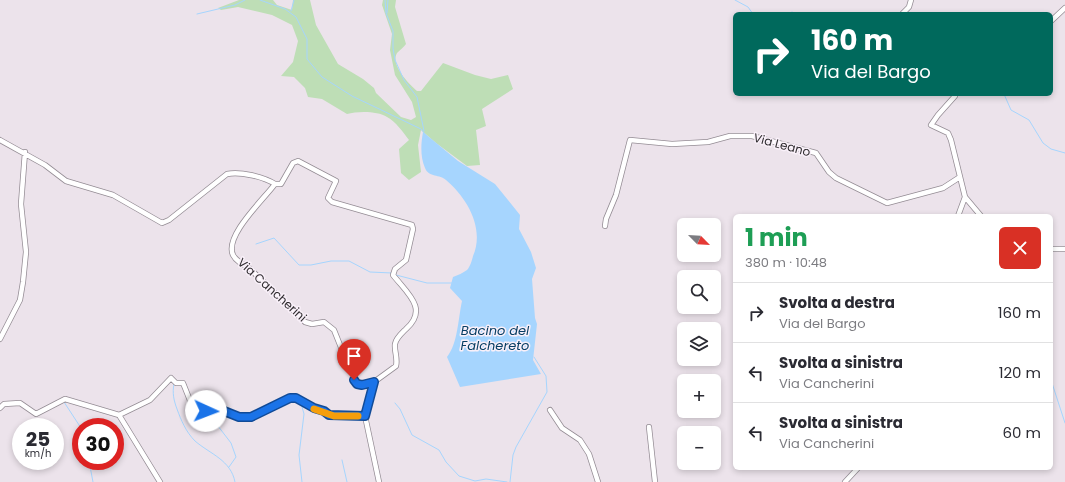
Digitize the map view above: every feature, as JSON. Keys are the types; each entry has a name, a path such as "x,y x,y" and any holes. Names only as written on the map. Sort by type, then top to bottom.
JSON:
{"street":[{"path":"904,12 911,0"},
{"path":"1053,19 1065,8"},
{"path":"955,96 938,114 931,125 948,133 965,197 979,214"},
{"name":"Via Leano","path":"605,226 620,183 630,140 672,144 708,142 730,136 752,136 816,153 829,172 836,178 887,203 943,188 960,177"},
{"path":"0,140 25,152 66,181 112,195 162,223 174,216 227,174 233,172 275,184 281,184 293,163 298,161 336,181 328,198 332,202 412,225 413,230 406,260 395,269 393,275 416,306 417,316 414,323 398,337 395,344 397,361 396,366 374,382 365,416 379,482"},
{"path":"0,339 20,300 23,282 26,252 21,204 25,152"},
{"name":"Via Cancherini","path":"275,184 246,218 235,235 233,254 238,262 248,267 305,322 312,324 324,322 334,330 342,350 350,362 357,384 362,385 374,382"},
{"path":"959,214 965,197"},
{"path":"1053,249 1065,248"},
{"path":"119,415 150,400 171,378 176,383 183,383 197,414 214,407 239,417 251,417 290,398 296,398 314,408 324,411 329,415 365,416"},
{"path":"0,408 4,404 20,403 36,414 65,399 119,415 160,482"},
{"path":"550,410 562,428 580,440 589,454 598,482"},
{"path":"649,427 655,482"},
{"path":"845,482 856,470"}],"green space":[{"path":"239,0 273,0 277,5 292,10 293,0 310,0 316,25 338,64 363,79 374,88 376,93 401,117 411,120 416,117 412,102 395,75 390,50 392,34 382,5 383,0 396,0 395,7 406,44 397,53 396,63 401,74 417,91 421,91 443,63 475,75 491,79 508,75 513,89 482,109 486,126 476,130 480,165 467,166 421,130 418,145 421,172 409,180 401,173 399,149 409,140 396,124 383,115 362,112 347,114 322,99 308,97 305,88 294,77 281,76 293,62 298,41 292,25 272,15 238,7 221,10 218,8"}],"water":[{"name":"Bacino del Falchereto","path":"423,132 458,161 495,184 520,215 519,229 531,252 536,268 532,279 535,318 537,324 533,360 541,374 460,387 447,357 456,338 462,301 450,288 453,277 467,270 469,267 476,245 477,235 472,214 461,196 444,178 432,175 425,168 421,150"}],"waterway":[{"path":"197,14 235,5 245,0"},
{"path":"260,0 285,9 296,17 307,39 307,59 322,77 352,96 421,129 427,137"},
{"path":"291,11 294,0"},
{"path":"385,0 386,13 393,31 395,60 404,80 417,97 424,131"},
{"path":"387,13 388,0"},
{"path":"735,0 748,7 752,12"},
{"path":"1005,96 1011,110 1029,120 1043,143 1051,149 1065,153"},
{"path":"256,244 274,238 299,265 311,265 331,261 349,261 370,272 392,273"},
{"path":"396,275 427,283 452,283"},
{"path":"510,482 513,455 516,447 547,392 546,376 534,357"},
{"path":"174,384 173,394 175,403 186,430 195,441 225,463 233,474 235,482"},
{"path":"1053,386 1065,423"},
{"path":"64,402 74,418"},
{"path":"301,403 304,414 299,455 302,482"},
{"path":"395,403 400,409 412,435 439,450 446,462 459,476 475,481 486,479 507,482"},
{"path":"208,413 231,443 236,457 229,467"},
{"path":"342,460 347,482"},
{"path":"91,470 93,482"}],"slow traffic":[{"path":"314,409 324,411 329,415 334,416 358,416"}],"route":[{"path":"206,411 214,407 239,417 251,417 290,398 296,398 314,408 324,411 329,415 365,416 374,388 374,382 362,385 357,384 354,380"}]}
